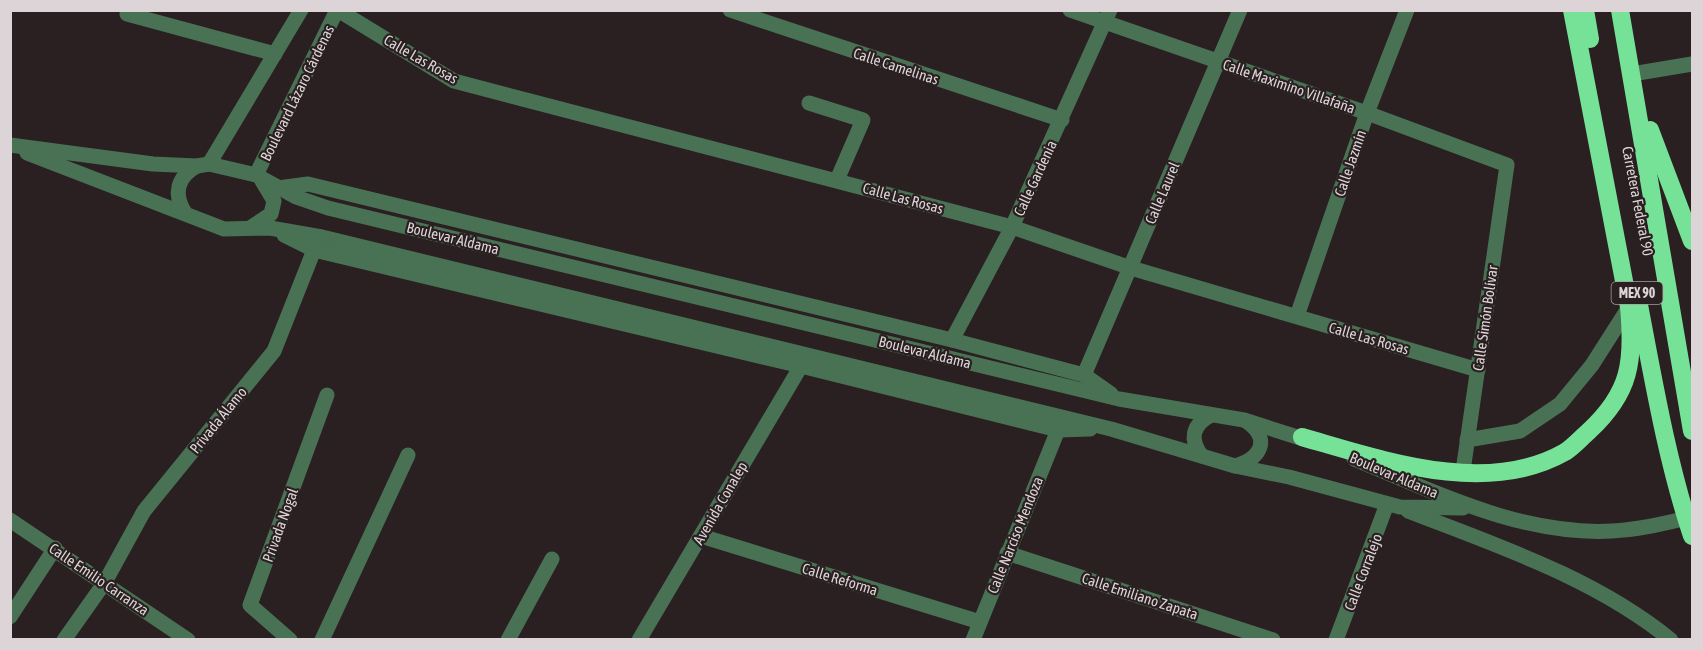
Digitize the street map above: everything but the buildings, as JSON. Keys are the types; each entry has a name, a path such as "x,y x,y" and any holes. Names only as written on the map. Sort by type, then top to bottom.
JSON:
{"highway":[{"path":"1302,437 1375,458 1463,471 1496,473 1534,465 1566,451 1612,408 1627,377 1632,336 1629,307 1572,10"},
{"name":"Carretera Federal 90","path":"1585,10 1655,388 1680,498 1692,536"},
{"name":"Carretera Federal 90","path":"1620,10 1692,431"},
{"path":"1637,100 1692,240"}],"street":[{"path":"185,213 179,204 177,192 180,181 187,172 203,165 301,10"},
{"name":"Boulevard Lázaro Cárdenas","path":"259,177 338,10"},
{"name":"Calle Las Rosas","path":"338,10 454,81 1012,227 1131,268 1478,370"},
{"name":"Calle Camelinas","path":"730,10 771,17 1062,120"},
{"name":"Calle Maximino Villafaña","path":"1070,10 1107,17 1217,62 1367,112 1508,165"},
{"name":"Calle Laurel","path":"1084,375 1240,10"},
{"name":"Calle Jazmín","path":"1297,316 1367,112 1407,10"},
{"path":"127,14 275,54"},
{"name":"Calle Gardenia","path":"952,340 1012,227 1107,17"},
{"path":"1632,74 1692,64"},
{"path":"809,103 863,120 837,180"},
{"name":"Boulevar Aldama","path":"10,145 153,164 203,165 259,177 278,188 328,208 1119,399 1244,420 1302,437 1472,508"},
{"name":"Boulevar Aldama","path":"10,145 224,229 270,228 322,237 1111,429 1235,466 1393,506 1472,508"},
{"name":"Calle Simón Bolívar","path":"1463,471 1508,165"},
{"path":"250,228 271,214 274,201 259,177"},
{"path":"278,188 308,184 952,340 1084,375 1119,399"},
{"name":"Boulevar Aldama","path":"270,228 314,250 1058,430 1111,429"},
{"name":"Privada Álamo","path":"64,639 105,582 144,511 274,351 314,250"},
{"path":"1467,440 1520,431 1560,404 1592,365 1629,307"},
{"name":"Avenida Conalep","path":"640,639 801,366"},
{"name":"Privada Nogal","path":"290,639 250,604 327,395"},
{"path":"1202,456 1194,446 1193,437 1202,420 1211,415"},
{"path":"1235,466 1249,462 1258,454 1261,441 1257,429 1244,420"},
{"name":"Calle Narciso Mendoza","path":"973,639 1058,430"},
{"path":"322,639 408,455"},
{"path":"1393,506 1576,580 1628,608 1671,639"},
{"name":"Calle Corralejo","path":"1336,639 1393,506"},
{"path":"1472,508 1583,531 1613,531 1692,517"},
{"name":"Calle Emilio Carranza","path":"10,520 188,639"},
{"name":"Calle Reforma","path":"701,536 980,622"},
{"path":"10,617 55,548"},
{"name":"Calle Emiliano Zapata","path":"1007,553 1273,639"},
{"path":"508,639 552,559"}]}
